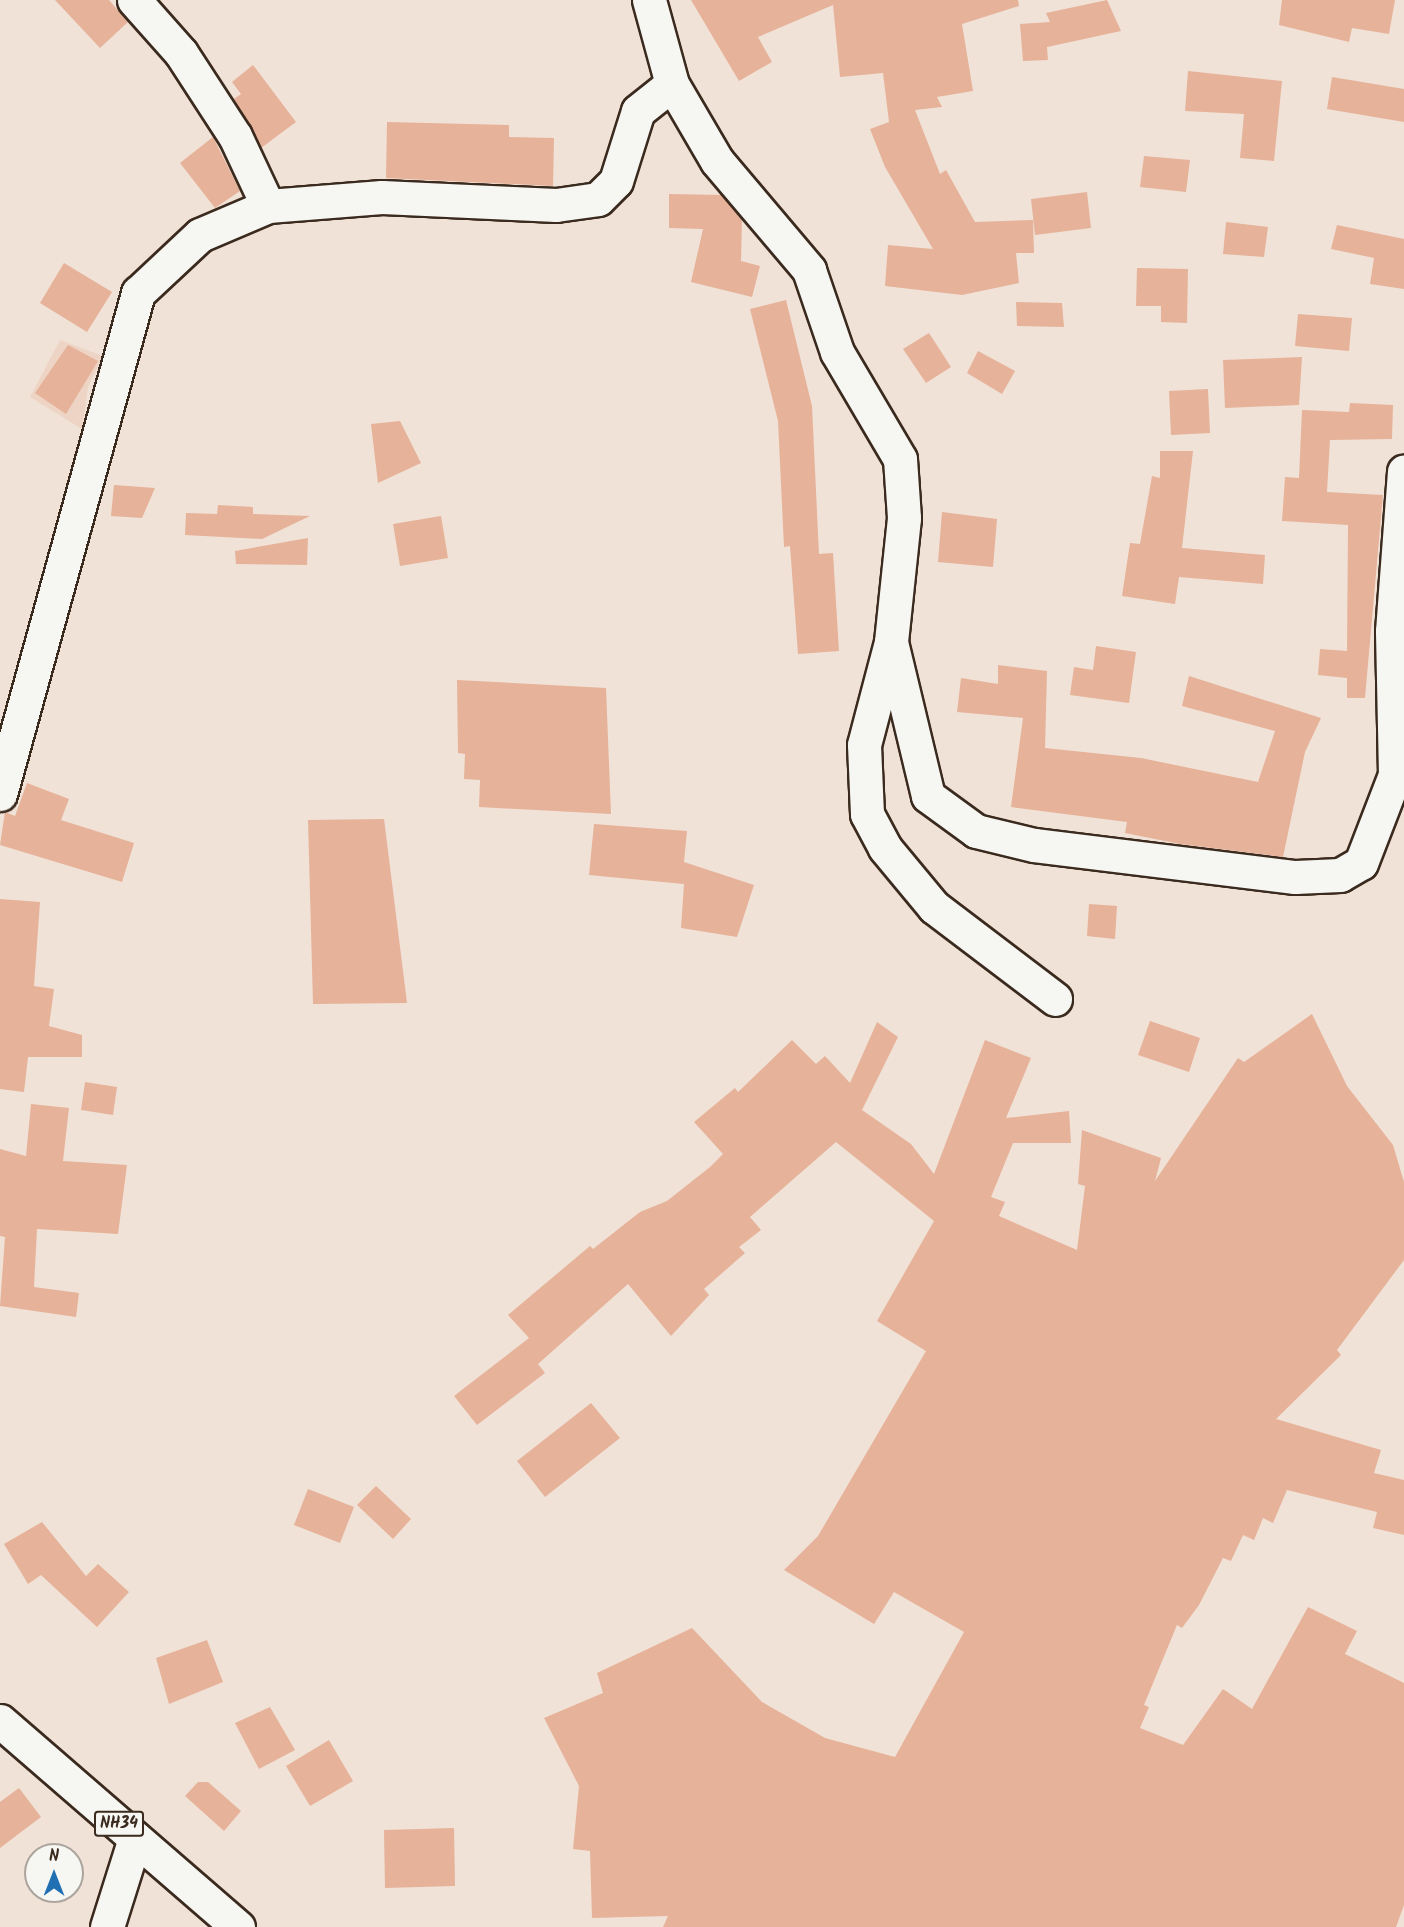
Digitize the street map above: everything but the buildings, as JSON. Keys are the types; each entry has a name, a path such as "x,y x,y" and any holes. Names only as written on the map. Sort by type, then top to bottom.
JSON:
{"main road":[{"path":"134,0 181,53 235,136 268,206"},
{"path":"649,0 672,84 717,161 809,270 837,352 900,459 904,518 891,642 864,745 867,814 885,848 934,907 1055,999"},
{"path":"0,794 138,293 200,235 268,206 382,197 556,205 598,199 616,181 638,111 672,84"},
{"path":"891,642 928,796 976,831 1034,845 1295,877 1340,875 1360,863 1395,774 1392,631 1404,471"},
{"name":"NH34","path":"0,1720 238,1927"},
{"path":"107,1927 135,1838"}],"shaded area":[{"path":"60,340 103,356 88,387 82,429 30,397"}]}
